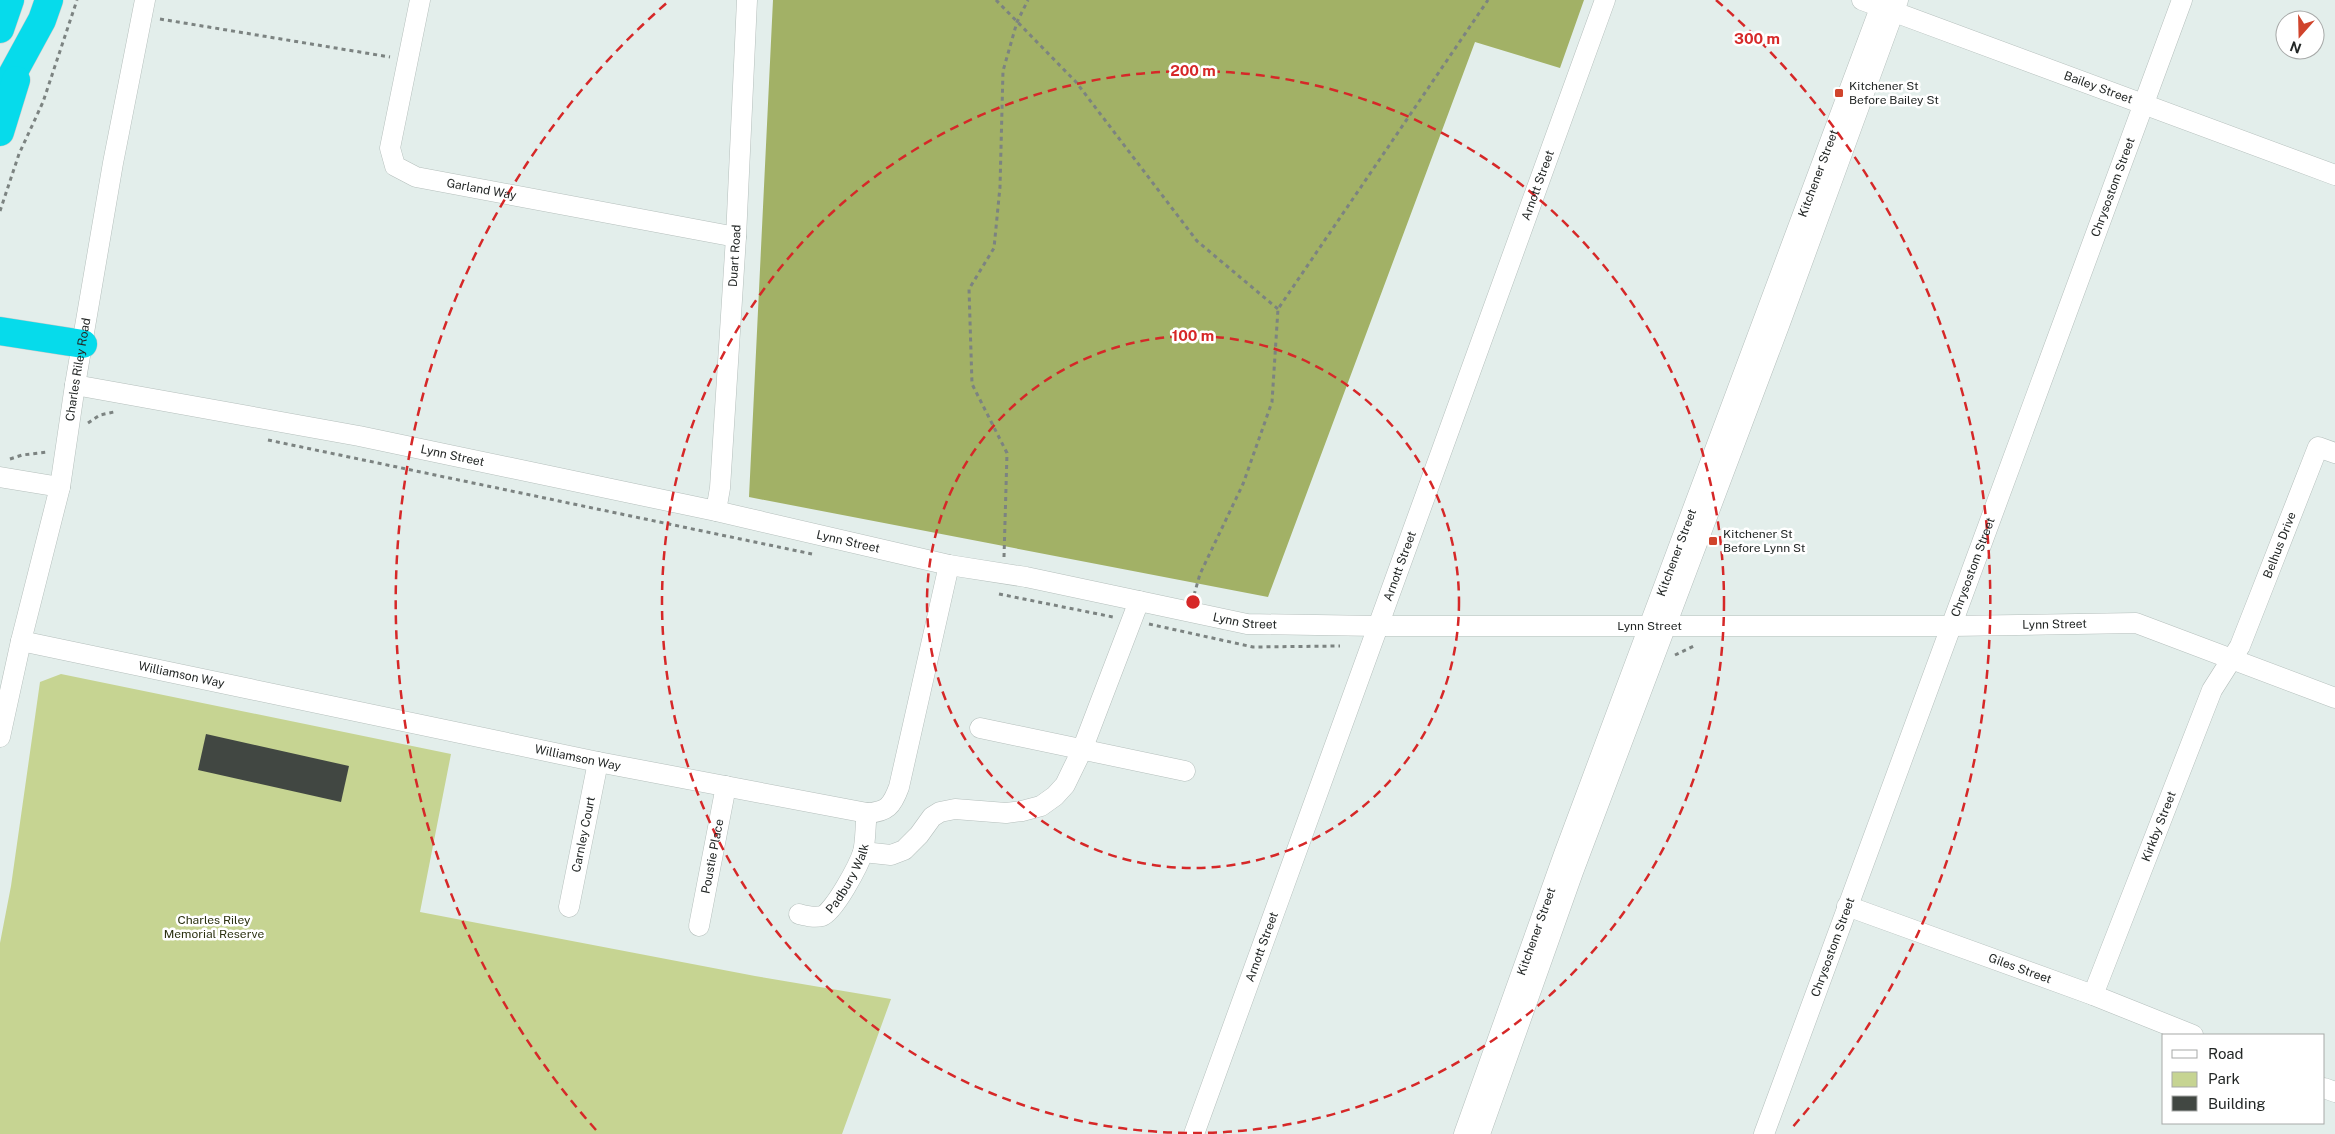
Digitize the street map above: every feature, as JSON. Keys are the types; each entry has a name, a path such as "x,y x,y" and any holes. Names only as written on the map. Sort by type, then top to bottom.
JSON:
{"highway":[{"path":"0,29 10,0"},
{"path":"0,97 42,20 49,0"},
{"path":"0,132 23,57"},
{"path":"0,331 82,344"}],"street":[{"name":"Garland Way","path":"420,0 390,148 395,166 416,177 736,237"},
{"name":"Duart Road","path":"716,511 720,488 736,237 747,0"},
{"name":"Arnott Street","path":"1194,1134 1605,0"},
{"name":"Chrysostom Street","path":"1764,1134 2182,0"},
{"name":"Bailey Street","path":"1883,4 2335,175"},
{"name":"Kitchener Street","path":"1480,1134 1658,625 1883,4"},
{"name":"Charles Riley Road","path":"0,737 21,641 60,487 75,385 113,163 144,8"},
{"name":"Lynn Street","path":"75,385 358,436 716,511 949,565 1003,574 1247,624 1378,626 1952,626 2136,624 2335,698"},
{"name":"Belhus Drive","path":"2231,660 2240,646 2318,447 2335,453"},
{"path":"0,477 60,487"},
{"name":"Williamson Way","path":"21,641 598,762 867,813 879,812 888,808 899,787 949,565"},
{"path":"863,852 891,856 904,850 919,835 932,817 940,812 955,809 1006,813 1022,811 1041,806 1056,796 1064,785 1082,750 1139,601"},
{"name":"Kitchener Street","path":"1464,1134 1543,910 1658,625"},
{"name":"Kirkby Street","path":"2093,996 2212,690 2231,660"},
{"path":"980,728 1185,771"},
{"name":"Carnley Court","path":"569,907 598,762"},
{"name":"Poustie Place","path":"699,926 726,786"},
{"name":"Padbury Walk","path":"799,914 810,917 822,916 830,911 853,874 863,852 867,813"},
{"name":"Giles Street","path":"1847,906 2093,996 2190,1034"}],"path":[{"path":"0,211 19,154 43,102 77,0"},
{"path":"996,0 1076,82 1197,242 1278,309"},
{"path":"1003,574 1008,453 972,384 969,289 994,248 1000,187 1003,71 1017,22 1028,0"},
{"path":"1188,612 1200,574 1242,484 1272,402 1278,309 1488,0"},
{"path":"144,8 408,60"},
{"path":"1672,661 1676,654 1699,646"}],"green space":[{"path":"773,0 1584,0 1560,68 1475,42 1268,597 749,497"},
{"name":"Charles Riley Memorial Reserve","path":"61,674 451,754 420,912 755,976 891,999 842,1134 0,1134 0,943 11,886 40,682"}],"building":[{"path":"206,734 349,766 341,802 198,770"}],"place":[{"name":"Kitchener St Before Bailey St","path":"1839,93"},
{"name":"Kitchener St Before Lynn St","path":"1713,541"}]}
